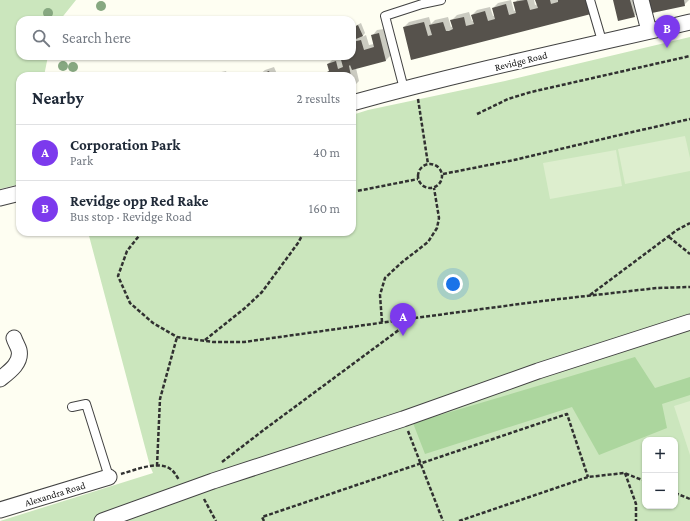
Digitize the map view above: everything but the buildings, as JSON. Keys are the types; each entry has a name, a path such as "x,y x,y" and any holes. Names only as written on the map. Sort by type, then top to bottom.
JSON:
{"street":[{"path":"641,0 649,31"},
{"name":"Revidge Road","path":"356,102 602,41 690,22"},
{"path":"0,198 16,194"},
{"path":"102,521 191,489 403,419 538,371 690,322"},
{"path":"0,379 9,372 18,361 19,351 14,338"},
{"name":"Alexandra Road","path":"0,510 109,477"}],"lane":[{"path":"410,88 385,16 422,4 441,0"},
{"path":"590,0 602,41"},
{"path":"72,407 86,404 109,477"}],"path":[{"path":"476,114 508,99 531,92 690,56"},
{"path":"410,88 428,164"},
{"path":"443,174 514,160 628,132 690,119"},
{"path":"428,164 439,167 443,174 443,178 439,186 434,188 426,188 418,179 419,171 424,165 428,164"},
{"path":"356,191 418,179"},
{"path":"382,322 380,295 385,278 428,242 437,228 439,218 434,188"},
{"path":"590,296 677,230 690,223"},
{"path":"139,236 127,251 118,276 130,303 153,323 178,337 213,342 244,342 382,322 657,288 690,288"},
{"path":"205,340 245,308 262,292 302,236"},
{"path":"669,237 690,254"},
{"path":"222,462 415,318"},
{"path":"157,466 160,399 178,337"},
{"path":"264,521 262,517 567,414 588,477"},
{"path":"403,419 443,521"},
{"path":"109,477 150,466 163,466 169,468 191,489 216,521"},
{"path":"624,473 636,504 636,521"},
{"path":"459,521 588,477 624,473 642,480"},
{"path":"678,494 690,499"}],"green space":[{"path":"0,0 76,0 63,16 16,16 16,60 47,60 45,72 16,72 16,185 0,189"},
{"path":"690,37 690,521 0,521 153,473 89,236 356,236 356,114 505,81"},
{"path":"685,136 690,158 690,171 625,184 618,149"},
{"path":"616,150 622,186 550,199 543,163"},
{"path":"635,357 655,388 690,377 690,395 662,404 667,428 599,455 572,407 425,454 413,423"},
{"path":"690,401 690,455 674,406"}],"place":[{"name":"Revidge opp Red Rake","path":"667,48"},
{"name":"Corporation Park","path":"403,336"}]}
